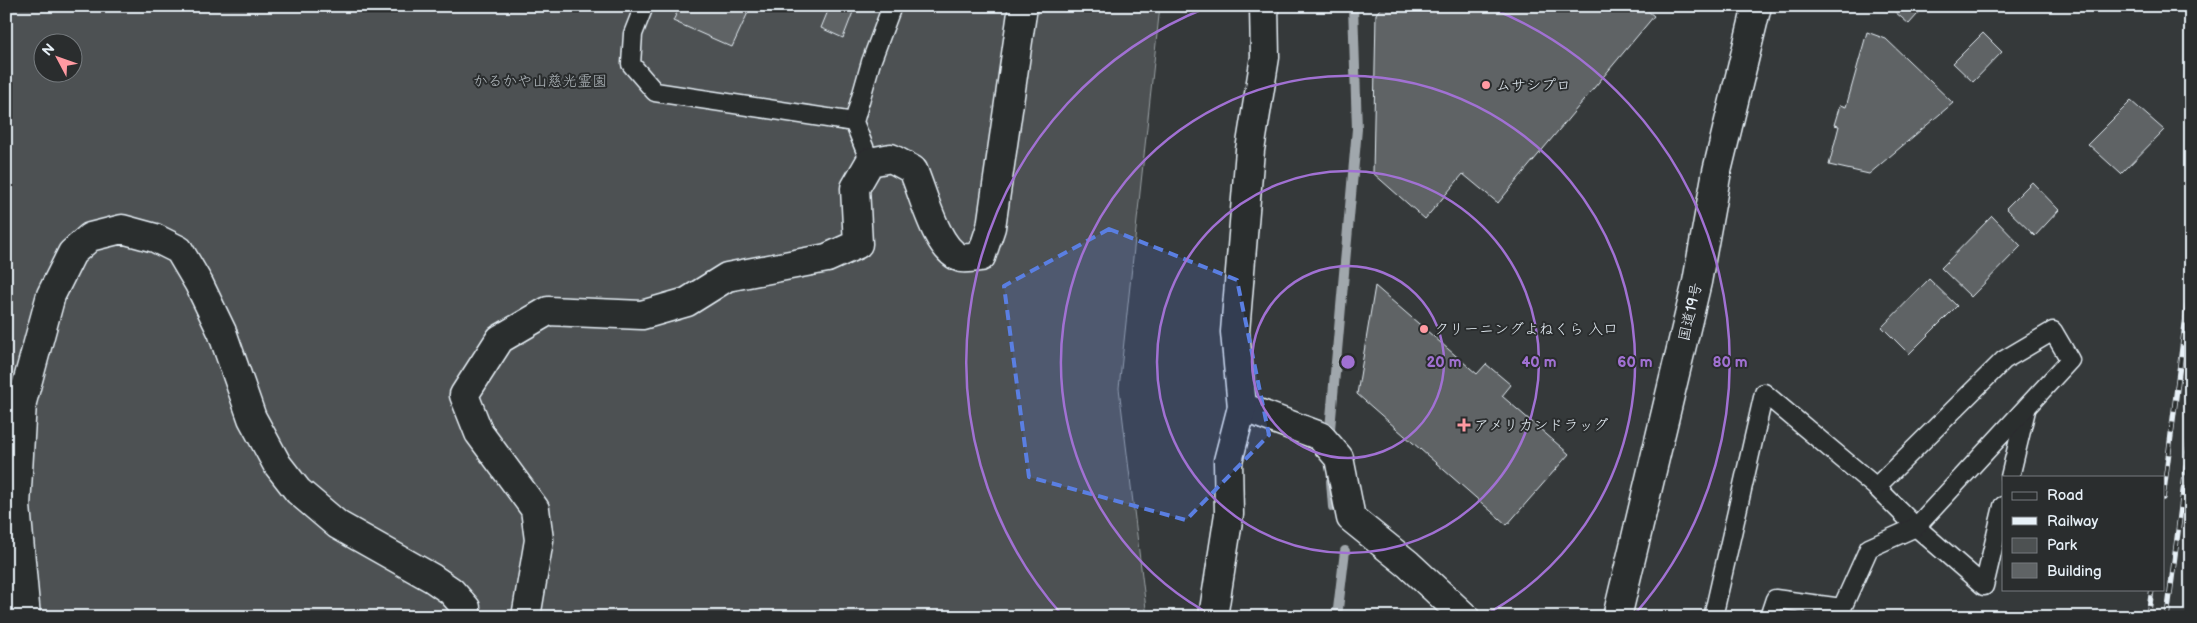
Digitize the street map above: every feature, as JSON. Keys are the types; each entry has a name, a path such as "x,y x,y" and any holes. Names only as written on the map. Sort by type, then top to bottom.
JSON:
{"main road":[{"path":"526,617 539,540 535,509 479,433 464,395 500,339 548,310 642,315 687,302 728,277 827,258 858,244 855,188 870,162 892,158 913,170 933,223 947,248 962,258 981,257 991,226 1023,6"},
{"path":"1213,617 1229,514 1228,461 1242,407 1235,332 1250,150 1265,57 1264,6"},
{"name":"国道19号","path":"1617,617 1697,282 1717,171 1757,6"},
{"path":"26,617 16,506 22,402 51,295 72,253 90,237 122,229 155,238 179,250 199,284 222,332 252,418 277,464 298,491 338,525 451,591 466,608 465,617"},
{"path":"1242,407 1320,436 1339,458 1351,518 1408,564 1465,617"}],"lane":[{"path":"644,6 634,34 631,64 655,92 854,122"},
{"path":"870,162 859,139 854,122 871,62 892,6"},
{"path":"1769,617 1775,599 1842,608 1869,548 1916,527 2070,360 2053,331 2004,360 1876,488"},
{"path":"1713,617 1764,393 1876,488 1916,527 1984,586 2002,510"},
{"path":"2010,476 2027,407"}],"highlighted area":[{"path":"1109,229 1237,280 1269,435 1186,520 1029,477 1004,286"}],"green space":[{"name":"かるかや山慈光霊園","path":"6,6 1160,6 1119,388 1147,617 6,617"}],"building":[{"path":"680,6 751,6 732,47 673,21"},
{"path":"830,6 839,6 853,12 843,38 821,28"},
{"name":"ムサシプロ","path":"1382,6 1642,6 1654,16 1498,203 1463,174 1425,219 1373,173 1376,14"},
{"path":"1888,6 1925,6 1909,24"},
{"path":"1867,32 1886,39 1953,103 1869,174 1829,165 1839,126 1834,125 1840,105 1846,107"},
{"path":"1983,33 2002,52 1973,82 1953,63"},
{"path":"2131,101 2164,130 2121,174 2088,144"},
{"path":"2032,182 2059,210 2035,236 2006,208"},
{"path":"1992,216 2021,246 1971,297 1941,268"},
{"path":"1929,279 1957,306 1909,354 1882,327"},
{"name":"アメリカンドラッグ","path":"1375,286 1477,374 1486,364 1511,385 1502,396 1569,454 1507,525 1357,394"}],"waterway":[{"path":"1329,440 1357,129 1353,6"},
{"path":"1331,481 1333,507"},
{"path":"1337,617 1345,551"}],"railway":[{"path":"2164,490 2191,278"},
{"path":"2167,617 2191,430"},
{"path":"2148,617 2152,590"}],"place":[{"name":"ムサシプロ","path":"1486,85"},
{"name":"クリーニングよねくら 入口","path":"1424,329"},
{"name":"アメリカンドラッグ","path":"1464,425"}]}
